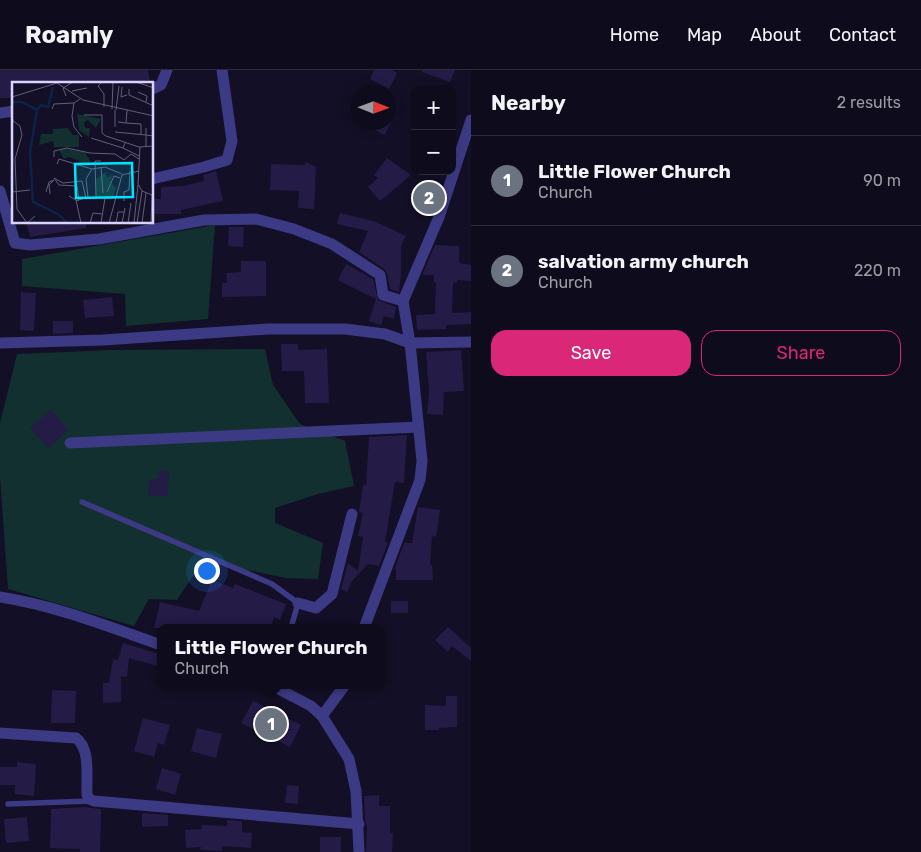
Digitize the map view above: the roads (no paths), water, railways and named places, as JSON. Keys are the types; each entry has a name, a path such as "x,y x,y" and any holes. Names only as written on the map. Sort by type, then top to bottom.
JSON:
{"street":[{"path":"154,88 162,85 167,70"},
{"path":"154,179 227,160 232,141 222,70"},
{"path":"366,624 420,480 422,461 410,342 403,301 439,217 471,120"},
{"path":"0,191 9,204 12,224"},
{"path":"12,224 15,243 30,245 100,239 204,220 256,219 294,229 332,244 380,275 383,295 403,301"},
{"path":"1,343 103,340 268,329 362,330 385,334 410,342 471,342"},
{"path":"70,443 418,427"},
{"path":"298,603 316,608 332,594 352,514"},
{"path":"0,597 34,602 96,621 157,644"},
{"path":"279,689 311,706 322,716 349,759 356,791 359,852"},
{"path":"322,716 342,689"},
{"path":"0,733 76,738 82,743 85,751 87,794 89,799 94,801 359,824"}],"lane":[{"path":"82,502 272,584 298,603 292,624"},
{"path":"8,804 94,801"}],"place":[{"name":"salvation army church","path":"429,198"},
{"name":"Little Flower Church","path":"271,724"}]}
